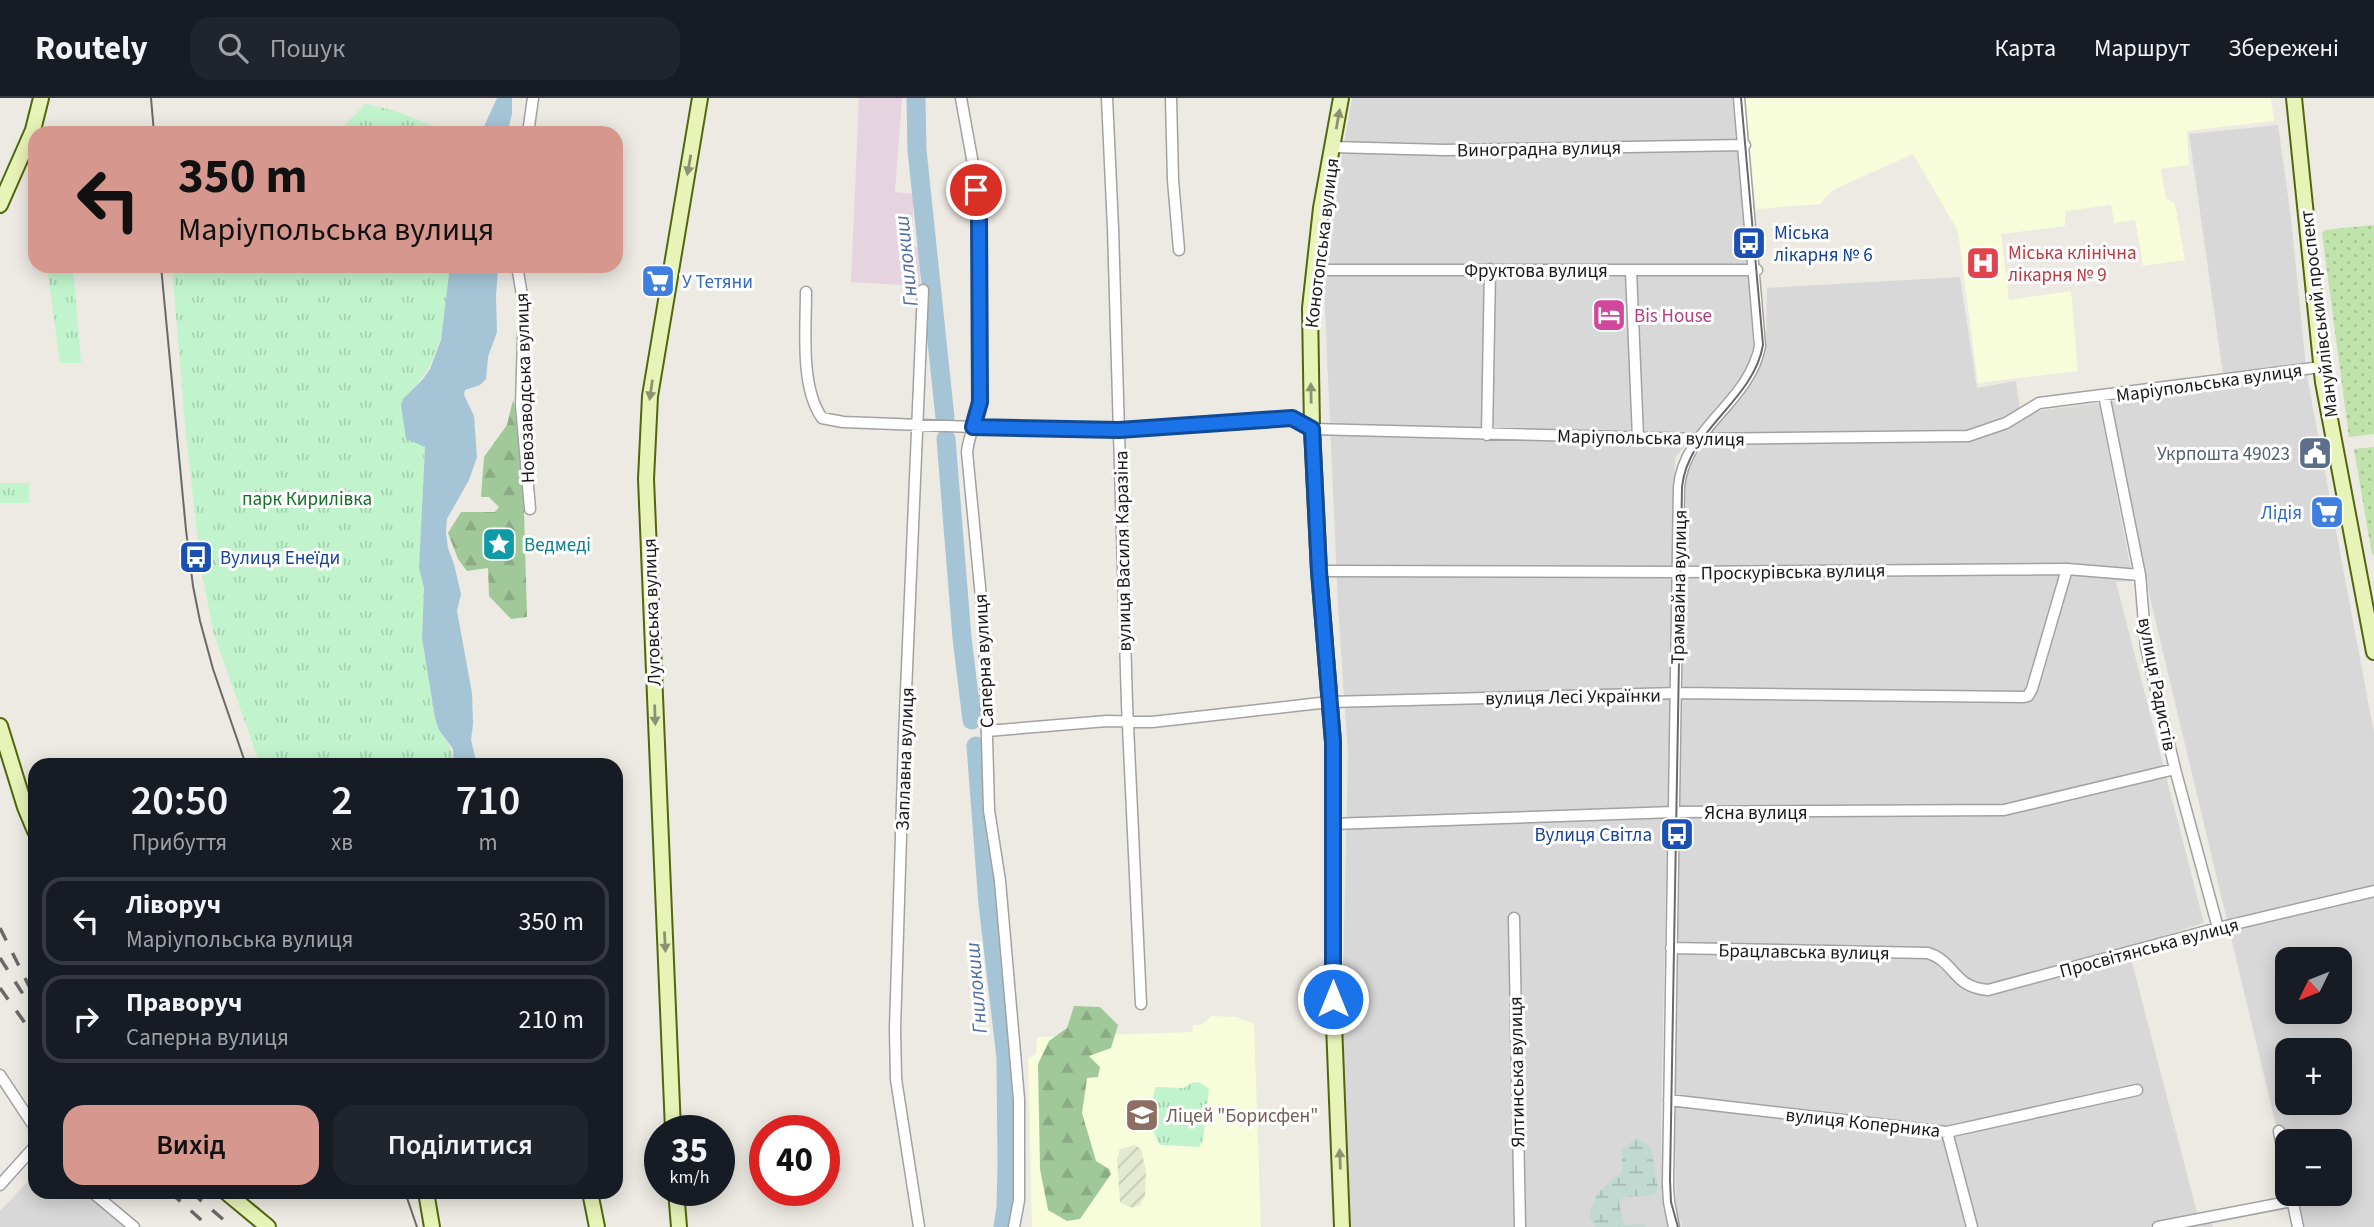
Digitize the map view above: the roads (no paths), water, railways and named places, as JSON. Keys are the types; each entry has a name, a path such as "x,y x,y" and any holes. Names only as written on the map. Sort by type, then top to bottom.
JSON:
{"street":[{"path":"34,126 41,98"},
{"path":"529,126 533,98"},
{"name":"Луговська вулиця","path":"672,1115 646,479 650,396 700,98"},
{"name":"Саперна вулиця","path":"961,98 974,164 979,215 980,402 968,437 967,452 984,629 989,810 1000,881 1019,1099 1019,1200 1014,1227"},
{"name":"вулиця Василя Каразіна","path":"1107,98 1123,609 1141,1004"},
{"path":"1171,98 1173,180 1179,250"},
{"name":"Конотопська вулиця","path":"1341,98 1321,208 1310,308 1312,429 1319,571 1333,742 1333,999 1342,1227"},
{"name":"Трамвайна вулиця","path":"1674,1227 1669,1202 1669,1100 1681,474 1686,457 1746,382 1757,359 1760,334 1756,270 1738,98"},
{"name":"Мануйлівський проспект","path":"2294,98 2321,367 2374,652"},
{"path":"0,205 28,141"},
{"name":"Виноградна вулиця","path":"1332,147 1445,150 1744,145"},
{"path":"1487,435 1490,269"},
{"name":"Фруктова вулиця","path":"1314,270 1756,270"},
{"path":"1631,271 1638,437"},
{"name":"Новозаводська вулиця","path":"518,273 524,307 522,405 530,509"},
{"name":"Заплавна вулиця","path":"919,1227 896,1079 895,1030 904,725 923,290"},
{"name":"Маріупольська вулиця","path":"806,292 811,394 816,410 822,418 844,422 1119,430 1292,418 1312,429 1487,435 1698,439 1968,436 2006,423 2039,403 2321,367"},
{"name":"вулиця Радистів","path":"2104,396 2140,575 2146,647 2175,769 2218,928"},
{"name":"Проскурівська вулиця","path":"1319,571 2067,569 2140,575"},
{"name":"вулиця Лесі Українки","path":"987,731 1107,721 1152,722 1329,702 1676,693 2028,696 2067,569"},
{"path":"0,726 28,814"},
{"name":"Ясна вулиця","path":"1332,824 1674,812 2004,810 2175,769"},
{"name":"Просвітянська вулиця","path":"1936,956 1964,984 1975,989 1988,990 2218,928 2374,891"},
{"name":"Ялтинська вулиця","path":"1514,918 1520,1227"},
{"name":"Брацлавська вулиця","path":"1671,948 1928,953 1936,956"},
{"path":"0,1075 28,1117"},
{"name":"вулиця Коперника","path":"1669,1100 1947,1132 2137,1090"},
{"path":"1947,1132 1972,1227"},
{"path":"0,1185 28,1154"},
{"path":"100,1199 134,1227"},
{"path":"234,1199 268,1227"},
{"path":"427,1199 432,1227"},
{"path":"591,1199 597,1227"},
{"path":"2158,1227 2275,1201"},
{"path":"677,1206 679,1227"},
{"path":"2294,1206 2298,1227"}],"waterway":[{"name":"Гнилокиш","path":"916,98 917,150 945,418"},
{"name":"Гнилокиш","path":"946,439 962,638 972,720"},
{"name":"Гнилокиш","path":"976,746 988,904 1006,1058 1007,1164 1003,1227"}],"tram line":[{"path":"151,98 153,126"},
{"path":"1678,1227 1671,1202 1670,1180 1682,487 1696,448 1747,383 1757,365 1763,345 1741,98"},
{"path":"162,273 193,586 213,669 244,758"},
{"path":"407,1199 417,1227"}],"railway":[{"path":"0,928 28,984"},
{"path":"0,958 28,1002"},
{"path":"0,988 28,1027"},
{"path":"178,1199 209,1227"},
{"path":"199,1199 232,1227"}],"place":[{"name":"Міська лікарня № 6","path":"1749,243"},
{"name":"Міська клінічна лікарня № 9","path":"1983,263"},
{"name":"У Тетяни","path":"658,281"},
{"name":"Bis House","path":"1609,315"},
{"name":"Укрпошта 49023","path":"2315,453"},
{"name":"Лідія","path":"2327,512"},
{"name":"Ведмеді","path":"499,544"},
{"name":"Вулиця Енеїди","path":"196,557"},
{"name":"Вулиця Світла","path":"1677,834"},
{"name":"Ліцей \"Борисфен\"","path":"1142,1115"}],"park label":[{"name":"парк Кирилівка","path":"307,498"}]}
